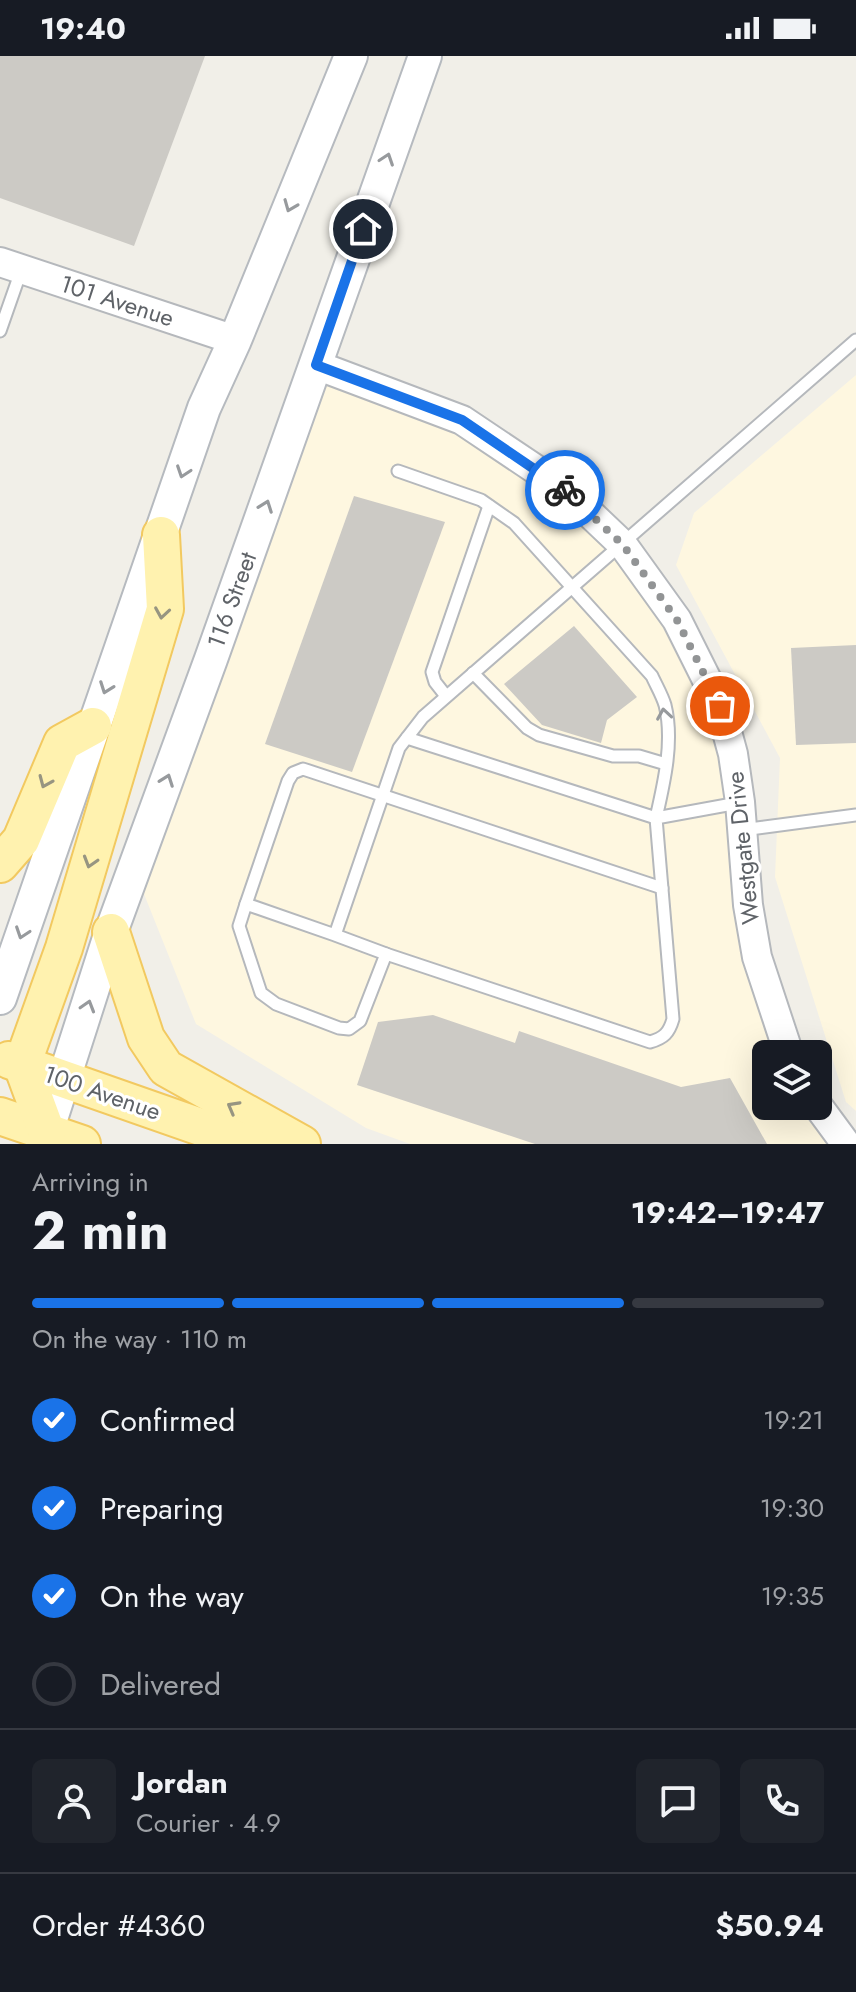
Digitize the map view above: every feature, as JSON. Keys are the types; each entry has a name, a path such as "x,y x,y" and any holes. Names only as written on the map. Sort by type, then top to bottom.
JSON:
{"main road":[{"path":"0,998 204,408 235,340 351,56"},
{"name":"116 Street","path":"45,1138 111,932 425,56"},
{"path":"45,1138 11,1061 64,948 165,609 161,535"},
{"path":"0,864 21,840 62,743 93,726"},
{"path":"111,932 146,1038 166,1068 302,1144"},
{"name":"100 Avenue","path":"11,1061 249,1144"},
{"path":"0,1116 45,1138 82,1144"}],"street":[{"name":"101 Avenue","path":"11,266 235,340"},
{"name":"Westgate Drive","path":"316,365 462,420 562,487 623,545 677,620 720,706 733,754 748,905 757,957 784,1040"},
{"path":"828,1120 846,1144"}],"lane":[{"path":"399,125 438,56"},
{"path":"0,331 11,266"},
{"path":"335,935 399,748 423,717 856,340"},
{"path":"246,904 650,1042 662,1039 669,1032 673,1019 656,818 666,764 665,706 652,676 514,523 481,500 398,471"},
{"path":"446,696 435,682 432,672 489,506"},
{"path":"473,673 527,728 539,735 613,756 639,756 666,764"},
{"path":"407,738 656,818 856,815"},
{"path":"386,954 360,1021 349,1029 276,1004 261,993 239,926 293,773 303,769 662,888"}],"shaded area":[{"path":"316,365 462,420 623,545 720,706 786,1040 752,1040 752,1120 828,1120 833,1127 827,1144 410,1144 366,1128 196,1024 134,869"},
{"path":"856,375 856,1111 846,1102 832,1058 832,1040 826,1040 775,877 780,758 676,565 694,513"}],"building":[{"path":"0,56 205,56 134,246 0,198"},
{"path":"354,496 445,522 352,772 265,744"},
{"path":"574,626 637,697 607,720 601,743 542,725 504,684"},
{"path":"856,645 856,743 796,745 791,648"},
{"path":"433,1015 515,1043 519,1031 681,1087 730,1078 767,1144 535,1144 357,1085 378,1022"}],"way so far":[{"path":"565,490 623,545 677,620 720,706"}],"route":[{"path":"363,229 316,365 462,420 565,490"}]}
